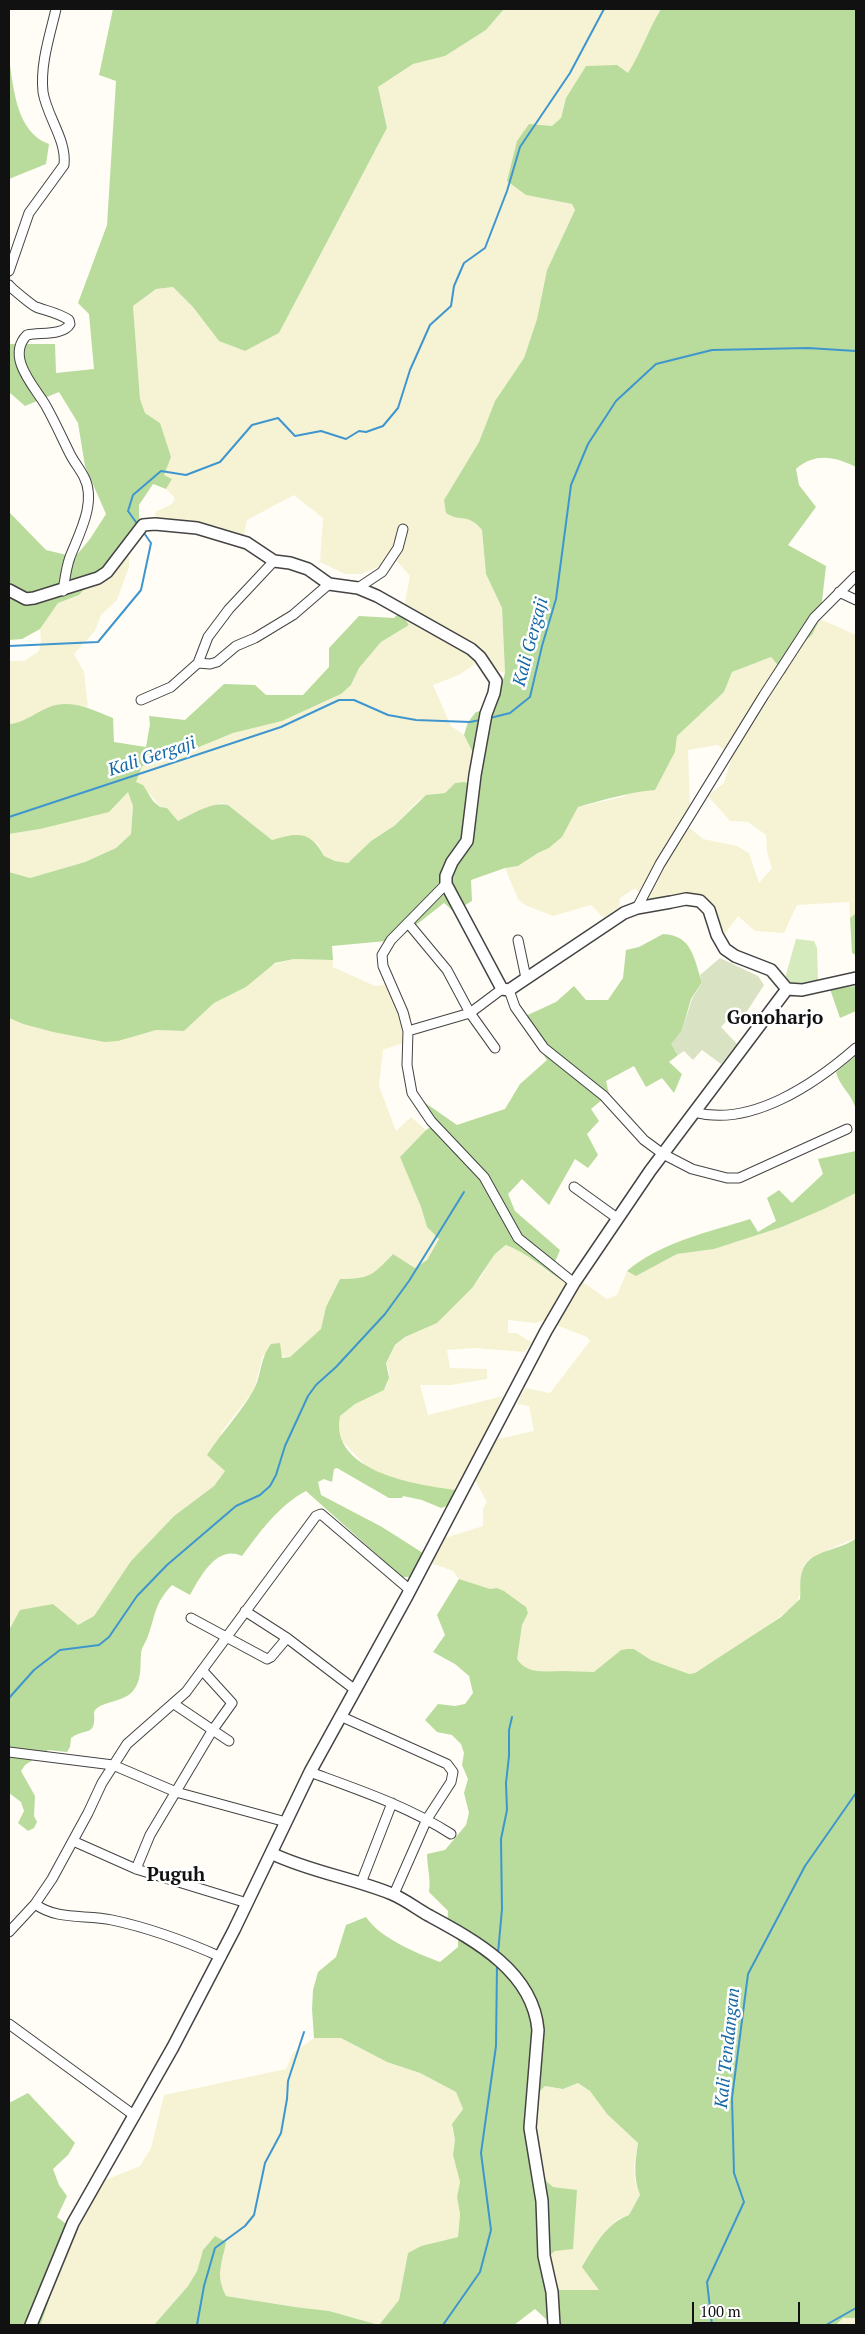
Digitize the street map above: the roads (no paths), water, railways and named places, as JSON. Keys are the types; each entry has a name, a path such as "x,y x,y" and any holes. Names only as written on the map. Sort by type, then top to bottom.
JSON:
{"street":[{"path":"9,271 29,213 64,165 63,148 49,115 43,83 48,44 56,9"},
{"path":"9,285 34,307 46,309 65,317 69,320 70,324 65,330 27,334 22,341 21,355 28,381 46,406 71,456 85,477 89,491 86,513 66,568 63,591"},
{"path":"9,590 26,599 63,591 98,578 107,572 140,528 155,524 197,528 247,543 274,561 290,563 308,569 329,584 358,588 378,596 471,649 480,657 496,681 475,775 467,841 450,866 446,876 446,884 515,1007 544,1048 604,1096 634,1130 663,1154 692,1169 727,1178 739,1178 847,1129"},
{"path":"358,588 382,572 398,548 403,528"},
{"path":"142,700 171,687 198,663 208,637 274,561"},
{"path":"637,908 660,864 764,695 814,618 856,576"},
{"path":"198,663 210,664 217,662 236,646 255,638 293,615 329,584"},
{"path":"839,592 856,600"},
{"path":"446,884 386,948 382,961 408,1031 409,1081 417,1103 431,1121 484,1177 518,1238 574,1282"},
{"path":"408,1031 470,1012 526,978 605,924 637,908 686,899 700,901 709,910 717,935 725,949 735,956 770,970 787,989 802,990 856,978"},
{"path":"408,923 447,970 470,1012 495,1048"},
{"path":"518,940 526,978"},
{"path":"31,2325 73,2223 135,2116 221,1957 273,1854 310,1772 410,1590 525,1370 574,1282 663,1154 787,989"},
{"path":"694,1112 723,1116 758,1108 790,1094 814,1080 856,1048"},
{"path":"574,1187 617,1218"},
{"path":"9,1932 35,1904 52,1880 102,1783 132,1739 174,1704 202,1670 319,1515 357,1544 410,1590"},
{"path":"245,1611 287,1638 354,1689"},
{"path":"192,1618 227,1635 267,1659 287,1638"},
{"path":"136,1870 150,1835 212,1731 232,1703 202,1670"},
{"path":"174,1704 229,1741"},
{"path":"340,1716 414,1749 451,1768 453,1772 451,1782 427,1819 394,1894"},
{"path":"9,1752 114,1765 176,1792 286,1822"},
{"path":"310,1772 392,1803 427,1819 451,1834"},
{"path":"361,1883 392,1803"},
{"path":"73,1840 136,1870 247,1903"},
{"path":"273,1854 300,1866 394,1894 471,1938 503,1963 531,1999 537,2014 537,2058 530,2128 540,2188 544,2256 552,2292 554,2325"},
{"path":"35,1904 54,1914 110,1919 153,1930 221,1957"},
{"path":"9,2024 135,2116"}],"waterway":[{"path":"138,525 128,511 133,495 161,471 186,475 220,462 252,425 278,418 295,436 321,431 346,439 359,431 366,432 383,426 398,408 410,370 430,325 451,306 454,286 464,263 485,248 507,191 520,147 570,73 604,9"},
{"name":"Kali Gergaji","path":"490,718 510,713 530,697 556,599 571,485 588,444 616,401 656,364 712,350 808,348 856,351"},
{"path":"9,646 98,642 141,590 151,543 144,533"},
{"name":"Kali Gergaji","path":"9,817 281,727 339,700 354,700 388,715 416,720 470,722 480,720"},
{"path":"9,1698 34,1670 60,1650 99,1645 109,1637 137,1596 167,1565 236,1506 260,1495 270,1486 276,1475 285,1446 308,1396 316,1385 336,1367 385,1314 409,1281 464,1192"},
{"path":"498,1953 502,1909 501,1839 507,1810 506,1783 509,1730 512,1717"},
{"name":"Kali Tendangan","path":"712,2325 707,2282 744,2202 734,2173 732,2098 748,1974 805,1866 856,1793"},
{"path":"443,2325 480,2272 491,2230 481,2153 496,2046 497,1965"},
{"path":"197,2325 204,2286 215,2248 245,2226 254,2215 265,2163 281,2133 288,2081 304,2032"},
{"path":"826,2325 856,2308"}],"district":[{"name":"Gonoharjo","path":"775,1019"},
{"name":"Puguh","path":"176,1876"}]}
